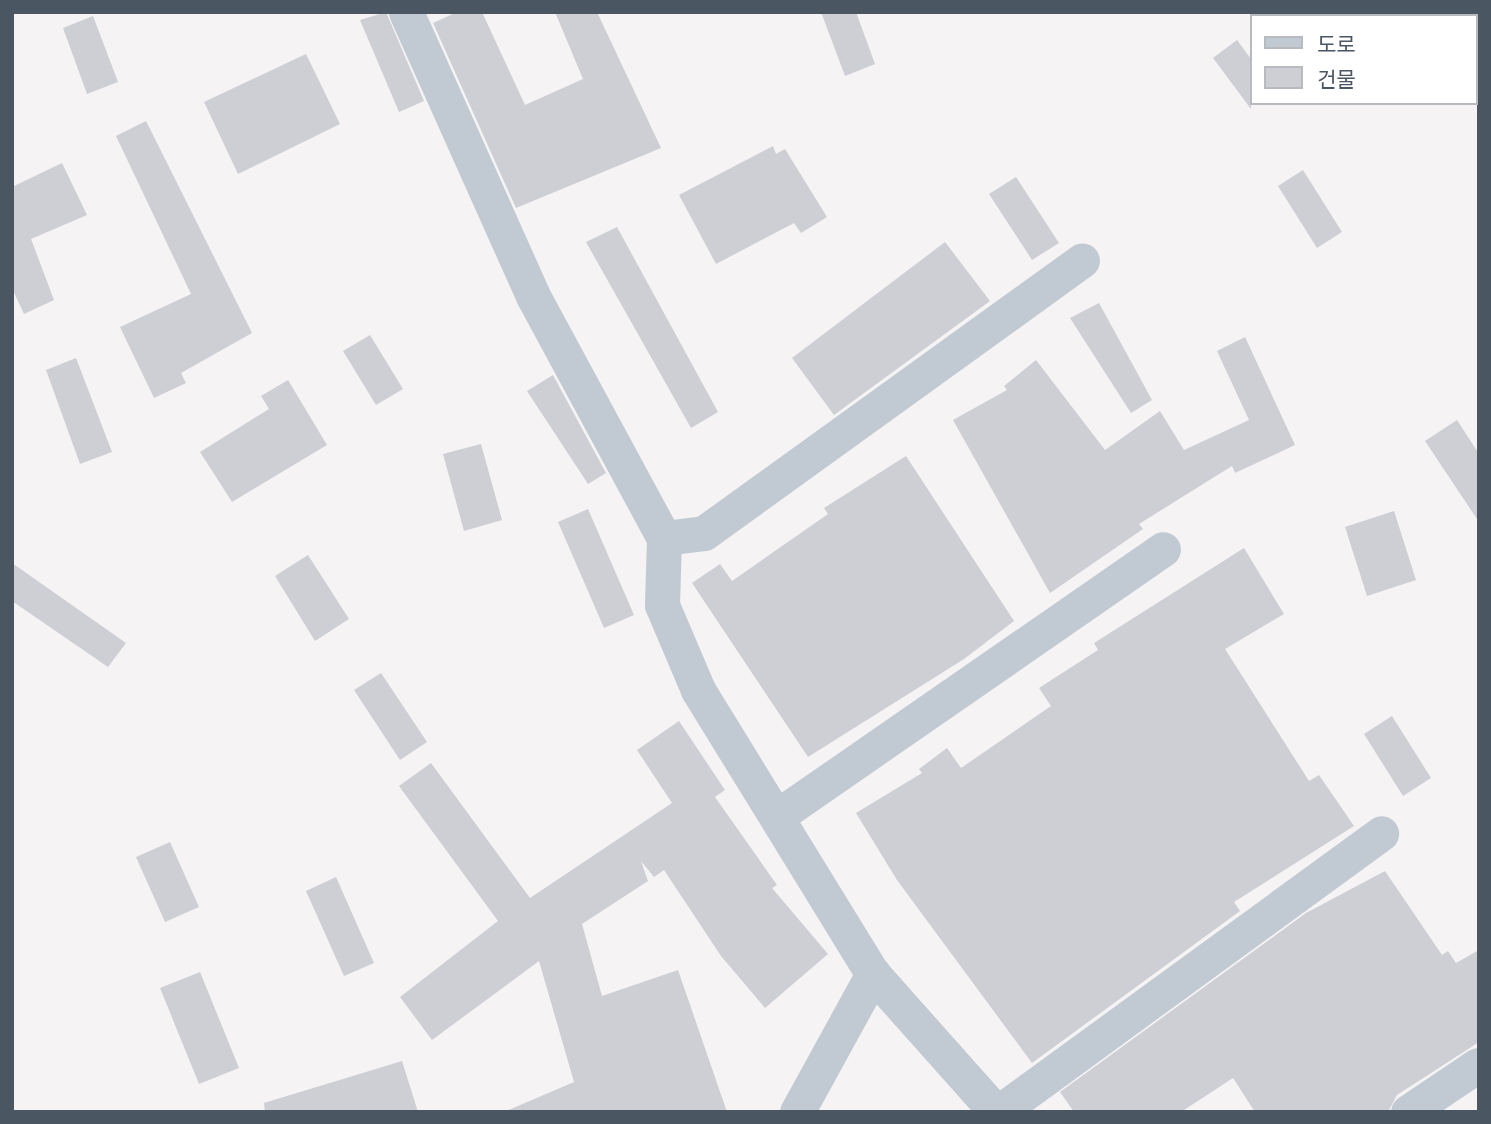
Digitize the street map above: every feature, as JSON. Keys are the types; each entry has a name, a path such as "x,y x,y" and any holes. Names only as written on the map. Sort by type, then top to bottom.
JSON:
{"street":[{"path":"406,12 533,296 664,538 662,604 698,690 779,815 873,974 997,1112 1381,833"},
{"path":"664,538 704,533 1082,260"},
{"path":"779,815 1163,549"},
{"path":"797,1112 873,974"},
{"path":"1408,1112 1478,1065"}],"building":[{"path":"386,12 424,101 399,112 360,20"},
{"path":"457,12 482,12 525,105 583,79 555,12 597,12 661,148 516,208 433,23"},
{"path":"821,12 856,12 875,64 845,76"},
{"path":"93,16 118,82 87,94 63,28"},
{"path":"1237,40 1250,58 1251,109 1213,58"},
{"path":"306,54 340,124 238,174 204,102"},
{"path":"146,121 252,333 181,373 186,383 154,398 120,327 191,294 116,136"},
{"path":"773,146 776,154 785,149 827,217 801,233 794,223 716,264 679,195"},
{"path":"62,163 87,215 31,239 54,300 24,314 12,288 12,187"},
{"path":"1303,170 1342,232 1317,248 1278,186"},
{"path":"1016,177 1059,243 1032,260 989,194"},
{"path":"617,227 718,412 691,428 586,242"},
{"path":"945,242 990,301 834,415 792,358"},
{"path":"1099,303 1152,400 1131,413 1070,318"},
{"path":"370,335 403,389 376,405 343,351"},
{"path":"1245,337 1295,445 1235,473 1232,466 1139,524 1143,529 1050,593 953,420 1007,390 1004,386 1036,360 1105,450 1160,411 1184,450 1249,420 1217,351"},
{"path":"76,358 112,452 80,464 46,370"},
{"path":"553,375 606,473 588,484 527,391"},
{"path":"288,380 327,445 232,502 200,452 269,409 261,396"},
{"path":"1457,420 1479,454 1479,522 1425,441"},
{"path":"481,444 502,520 464,531 443,454"},
{"path":"906,456 1014,621 964,659 808,757 692,583 720,564 732,581 828,514 824,508"},
{"path":"588,509 634,615 604,628 558,522"},
{"path":"1394,511 1416,580 1367,596 1345,527"},
{"path":"1244,548 1284,614 1225,649 1309,781 1319,775 1354,826 1234,902 1240,911 1032,1063 897,880 856,813 922,773 919,769 947,748 961,768 1051,706 1039,688 1098,650 1094,643"},
{"path":"308,555 349,619 315,641 275,576"},
{"path":"12,563 126,643 108,667 12,601"},
{"path":"381,673 427,742 400,760 354,690"},
{"path":"1392,716 1431,778 1403,796 1364,734"},
{"path":"679,721 725,790 715,797 777,885 772,888 828,954 765,1008 721,956 664,870 654,877 641,861 648,881 582,924 602,996 678,970 727,1112 504,1112 574,1082 539,961 432,1040 400,997 498,921 399,786 431,763 530,898 672,803 637,750"},
{"path":"170,842 199,907 165,922 136,857"},
{"path":"1385,871 1442,955 1448,951 1456,963 1479,950 1479,1042 1397,1095 1388,1112 1255,1112 1233,1078 1181,1112 1074,1112 1060,1092 1306,913"},
{"path":"336,877 374,963 344,976 306,891"},
{"path":"200,972 239,1068 199,1084 160,988"},
{"path":"402,1061 418,1112 265,1112 264,1103"}]}
